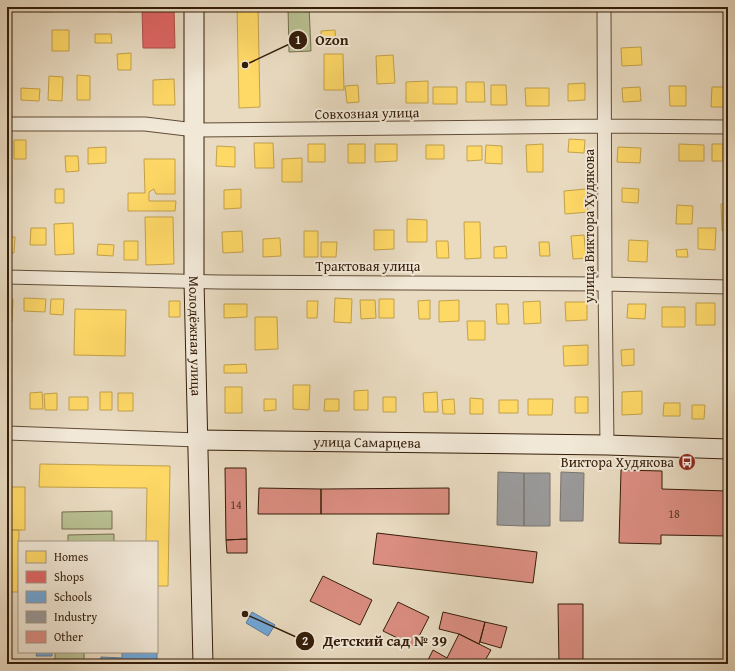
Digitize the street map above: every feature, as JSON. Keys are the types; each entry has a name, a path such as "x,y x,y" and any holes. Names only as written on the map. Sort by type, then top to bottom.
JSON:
{"street":[{"name":"Молодёжная улица","path":"194,7 194,281 203,664"},
{"name":"улица Виктора Худякова","path":"604,7 604,284 607,445"},
{"name":"Совхозная улица","path":"7,124 145,124 195,130 605,126 728,127"},
{"name":"Трактовая улица","path":"7,277 194,281 728,286"},
{"name":"улица Самарцева","path":"7,433 198,440 607,445 728,449"}],"green space":[{"path":"288,7 309,7 311,51 289,52"},
{"path":"112,511 112,529 62,529 62,512"},
{"path":"114,534 114,541 68,541 68,535"},
{"path":"55,653 84,653 84,664 55,664"}],"building: Homes":[{"path":"15,7 26,7 26,10 15,9"},
{"path":"40,7 53,7 53,12 40,12"},
{"path":"118,7 133,7 133,12 118,12"},
{"path":"237,7 258,7 260,107 239,108"},
{"path":"343,7 355,7 355,11 343,10"},
{"path":"52,30 69,30 69,51 52,51"},
{"path":"335,30 336,44 321,44 321,31"},
{"path":"95,34 111,34 112,43 95,43"},
{"path":"641,47 642,65 622,66 621,48"},
{"path":"131,53 131,70 118,70 117,54"},
{"path":"324,54 343,54 344,90 324,90"},
{"path":"393,55 395,83 377,84 376,56"},
{"path":"77,75 90,76 90,100 77,100"},
{"path":"49,76 63,77 62,101 48,100"},
{"path":"174,79 175,105 153,105 153,80"},
{"path":"428,81 428,103 406,103 406,82"},
{"path":"466,82 484,82 485,102 466,102"},
{"path":"585,83 585,100 568,101 568,84"},
{"path":"358,85 359,102 347,103 345,86"},
{"path":"491,85 506,85 507,105 491,105"},
{"path":"669,86 686,86 686,106 670,106"},
{"path":"433,87 457,87 457,104 433,104"},
{"path":"640,87 641,101 623,102 622,88"},
{"path":"712,87 728,87 728,107 711,107"},
{"path":"21,88 40,89 39,101 21,100"},
{"path":"525,88 549,88 549,106 526,106"},
{"path":"569,139 585,140 584,153 568,152"},
{"path":"14,140 26,140 26,159 14,159"},
{"path":"254,143 273,143 274,168 255,168"},
{"path":"308,144 325,144 325,162 308,162"},
{"path":"348,144 365,144 365,163 348,163"},
{"path":"375,144 397,144 397,161 375,162"},
{"path":"543,144 543,172 527,172 526,145"},
{"path":"679,144 704,145 704,161 679,161"},
{"path":"712,144 723,144 723,161 712,161"},
{"path":"426,145 444,145 444,159 426,159"},
{"path":"486,145 502,146 502,164 485,163"},
{"path":"217,146 235,147 235,167 216,166"},
{"path":"467,146 482,146 482,160 467,161"},
{"path":"106,147 106,163 88,164 88,148"},
{"path":"618,147 641,148 640,163 617,162"},
{"path":"65,156 78,156 79,171 66,172"},
{"path":"302,158 302,182 282,182 282,159"},
{"path":"144,159 175,159 175,194 156,194 154,189 149,192 149,201 176,201 175,211 128,211 128,193 145,193"},
{"path":"622,188 639,189 638,203 622,202"},
{"path":"55,189 64,189 64,203 55,203"},
{"path":"241,189 241,208 224,209 224,190"},
{"path":"586,189 588,212 565,214 564,191"},
{"path":"721,204 728,204 728,230 722,231"},
{"path":"677,205 693,206 692,224 676,224"},
{"path":"145,217 173,217 174,264 146,265"},
{"path":"407,219 427,220 427,242 407,242"},
{"path":"464,222 480,222 481,258 465,259"},
{"path":"73,223 74,254 55,255 54,224"},
{"path":"31,228 46,228 46,245 30,245"},
{"path":"698,228 716,228 715,250 698,249"},
{"path":"374,230 394,230 394,249 374,250"},
{"path":"242,231 243,252 223,253 222,232"},
{"path":"304,231 318,231 318,257 304,257"},
{"path":"584,235 586,258 573,259 571,236"},
{"path":"7,237 15,237 14,253 7,253"},
{"path":"280,238 281,256 263,257 263,239"},
{"path":"629,240 648,241 647,262 628,261"},
{"path":"124,241 138,241 138,260 124,260"},
{"path":"436,241 448,241 449,258 437,258"},
{"path":"321,242 337,242 336,257 321,257"},
{"path":"539,242 549,242 550,256 540,256"},
{"path":"98,244 114,245 113,256 97,255"},
{"path":"506,246 507,258 494,258 494,247"},
{"path":"687,249 688,257 677,257 676,250"},
{"path":"24,298 46,299 45,312 24,311"},
{"path":"335,298 352,299 351,323 334,322"},
{"path":"7,299 13,299 12,322 7,322"},
{"path":"51,299 64,299 63,315 50,314"},
{"path":"379,299 394,299 394,318 379,318"},
{"path":"360,300 375,300 376,318 361,319"},
{"path":"430,300 430,319 419,319 418,301"},
{"path":"459,300 459,321 439,322 439,301"},
{"path":"169,301 180,301 180,317 169,317"},
{"path":"307,301 318,301 317,318 307,318"},
{"path":"540,301 541,323 524,324 523,302"},
{"path":"565,302 587,302 587,320 566,321"},
{"path":"696,303 715,303 715,325 696,325"},
{"path":"224,304 247,304 247,317 224,318"},
{"path":"496,304 508,304 509,324 497,324"},
{"path":"628,304 646,304 645,319 627,318"},
{"path":"662,307 685,307 685,327 662,327"},
{"path":"75,309 126,310 125,356 74,355"},
{"path":"255,317 277,317 278,349 255,350"},
{"path":"467,321 485,321 485,340 468,340"},
{"path":"588,345 588,365 564,366 563,346"},
{"path":"634,349 634,365 622,366 621,350"},
{"path":"246,364 247,373 224,373 224,365"},
{"path":"293,385 310,385 309,410 293,409"},
{"path":"225,387 242,387 242,413 225,413"},
{"path":"368,390 368,410 354,410 354,391"},
{"path":"642,391 642,414 622,415 622,392"},
{"path":"42,392 43,409 30,409 30,393"},
{"path":"100,392 112,392 112,410 100,410"},
{"path":"437,392 438,412 424,412 423,393"},
{"path":"57,393 57,410 45,410 44,394"},
{"path":"118,393 133,393 133,411 118,411"},
{"path":"69,397 88,397 88,410 69,410"},
{"path":"383,397 396,397 396,412 383,412"},
{"path":"575,397 588,397 588,413 575,413"},
{"path":"470,398 483,399 483,414 470,414"},
{"path":"264,399 276,399 276,410 264,411"},
{"path":"325,399 339,399 339,411 324,411"},
{"path":"454,399 455,414 443,414 442,400"},
{"path":"528,399 553,399 552,415 528,415"},
{"path":"499,400 518,400 518,413 499,413"},
{"path":"664,403 680,403 680,416 663,416"},
{"path":"692,405 705,405 704,419 692,419"},
{"path":"40,464 170,466 168,586 158,586 158,541 146,541 147,488 39,487"},
{"path":"7,487 25,487 25,530 7,530"},
{"path":"7,530 19,530 18,592 7,592"}],"building: Shops":[{"path":"142,7 174,7 175,48 143,48"}],"building: Schools":[{"path":"252,612 275,625 268,636 246,623"},
{"path":"37,653 52,653 52,656 36,656"},
{"path":"122,653 157,653 157,662 100,664 101,657 122,658"}],"building: Industry":[{"path":"498,472 524,473 524,526 497,525"},
{"path":"561,472 584,473 583,521 560,521"},
{"path":"524,473 550,473 550,526 524,526"}],"building: Other":[{"path":"225,468 246,468 247,539 226,540"},
{"path":"621,470 662,471 662,489 728,491 728,536 661,535 661,544 619,543"},
{"path":"259,488 321,489 321,514 258,514"},
{"path":"449,488 449,514 321,514 321,489"},
{"path":"377,533 537,552 533,583 373,564"},
{"path":"247,539 247,553 227,553 226,540"},
{"path":"323,576 372,600 360,625 310,601"},
{"path":"398,602 429,617 414,646 383,631"},
{"path":"558,604 583,604 583,664 559,664"},
{"path":"443,612 485,622 479,644 459,634 439,629"},
{"path":"485,622 507,627 501,648 480,642"},
{"path":"459,634 491,650 483,664 426,664 433,650 447,658"}],"place":[{"name":"Ozon","path":"245,65"},
{"name":"Виктора Худякова","path":"687,462"},
{"name":"Детский сад № 39","path":"245,614"}]}
